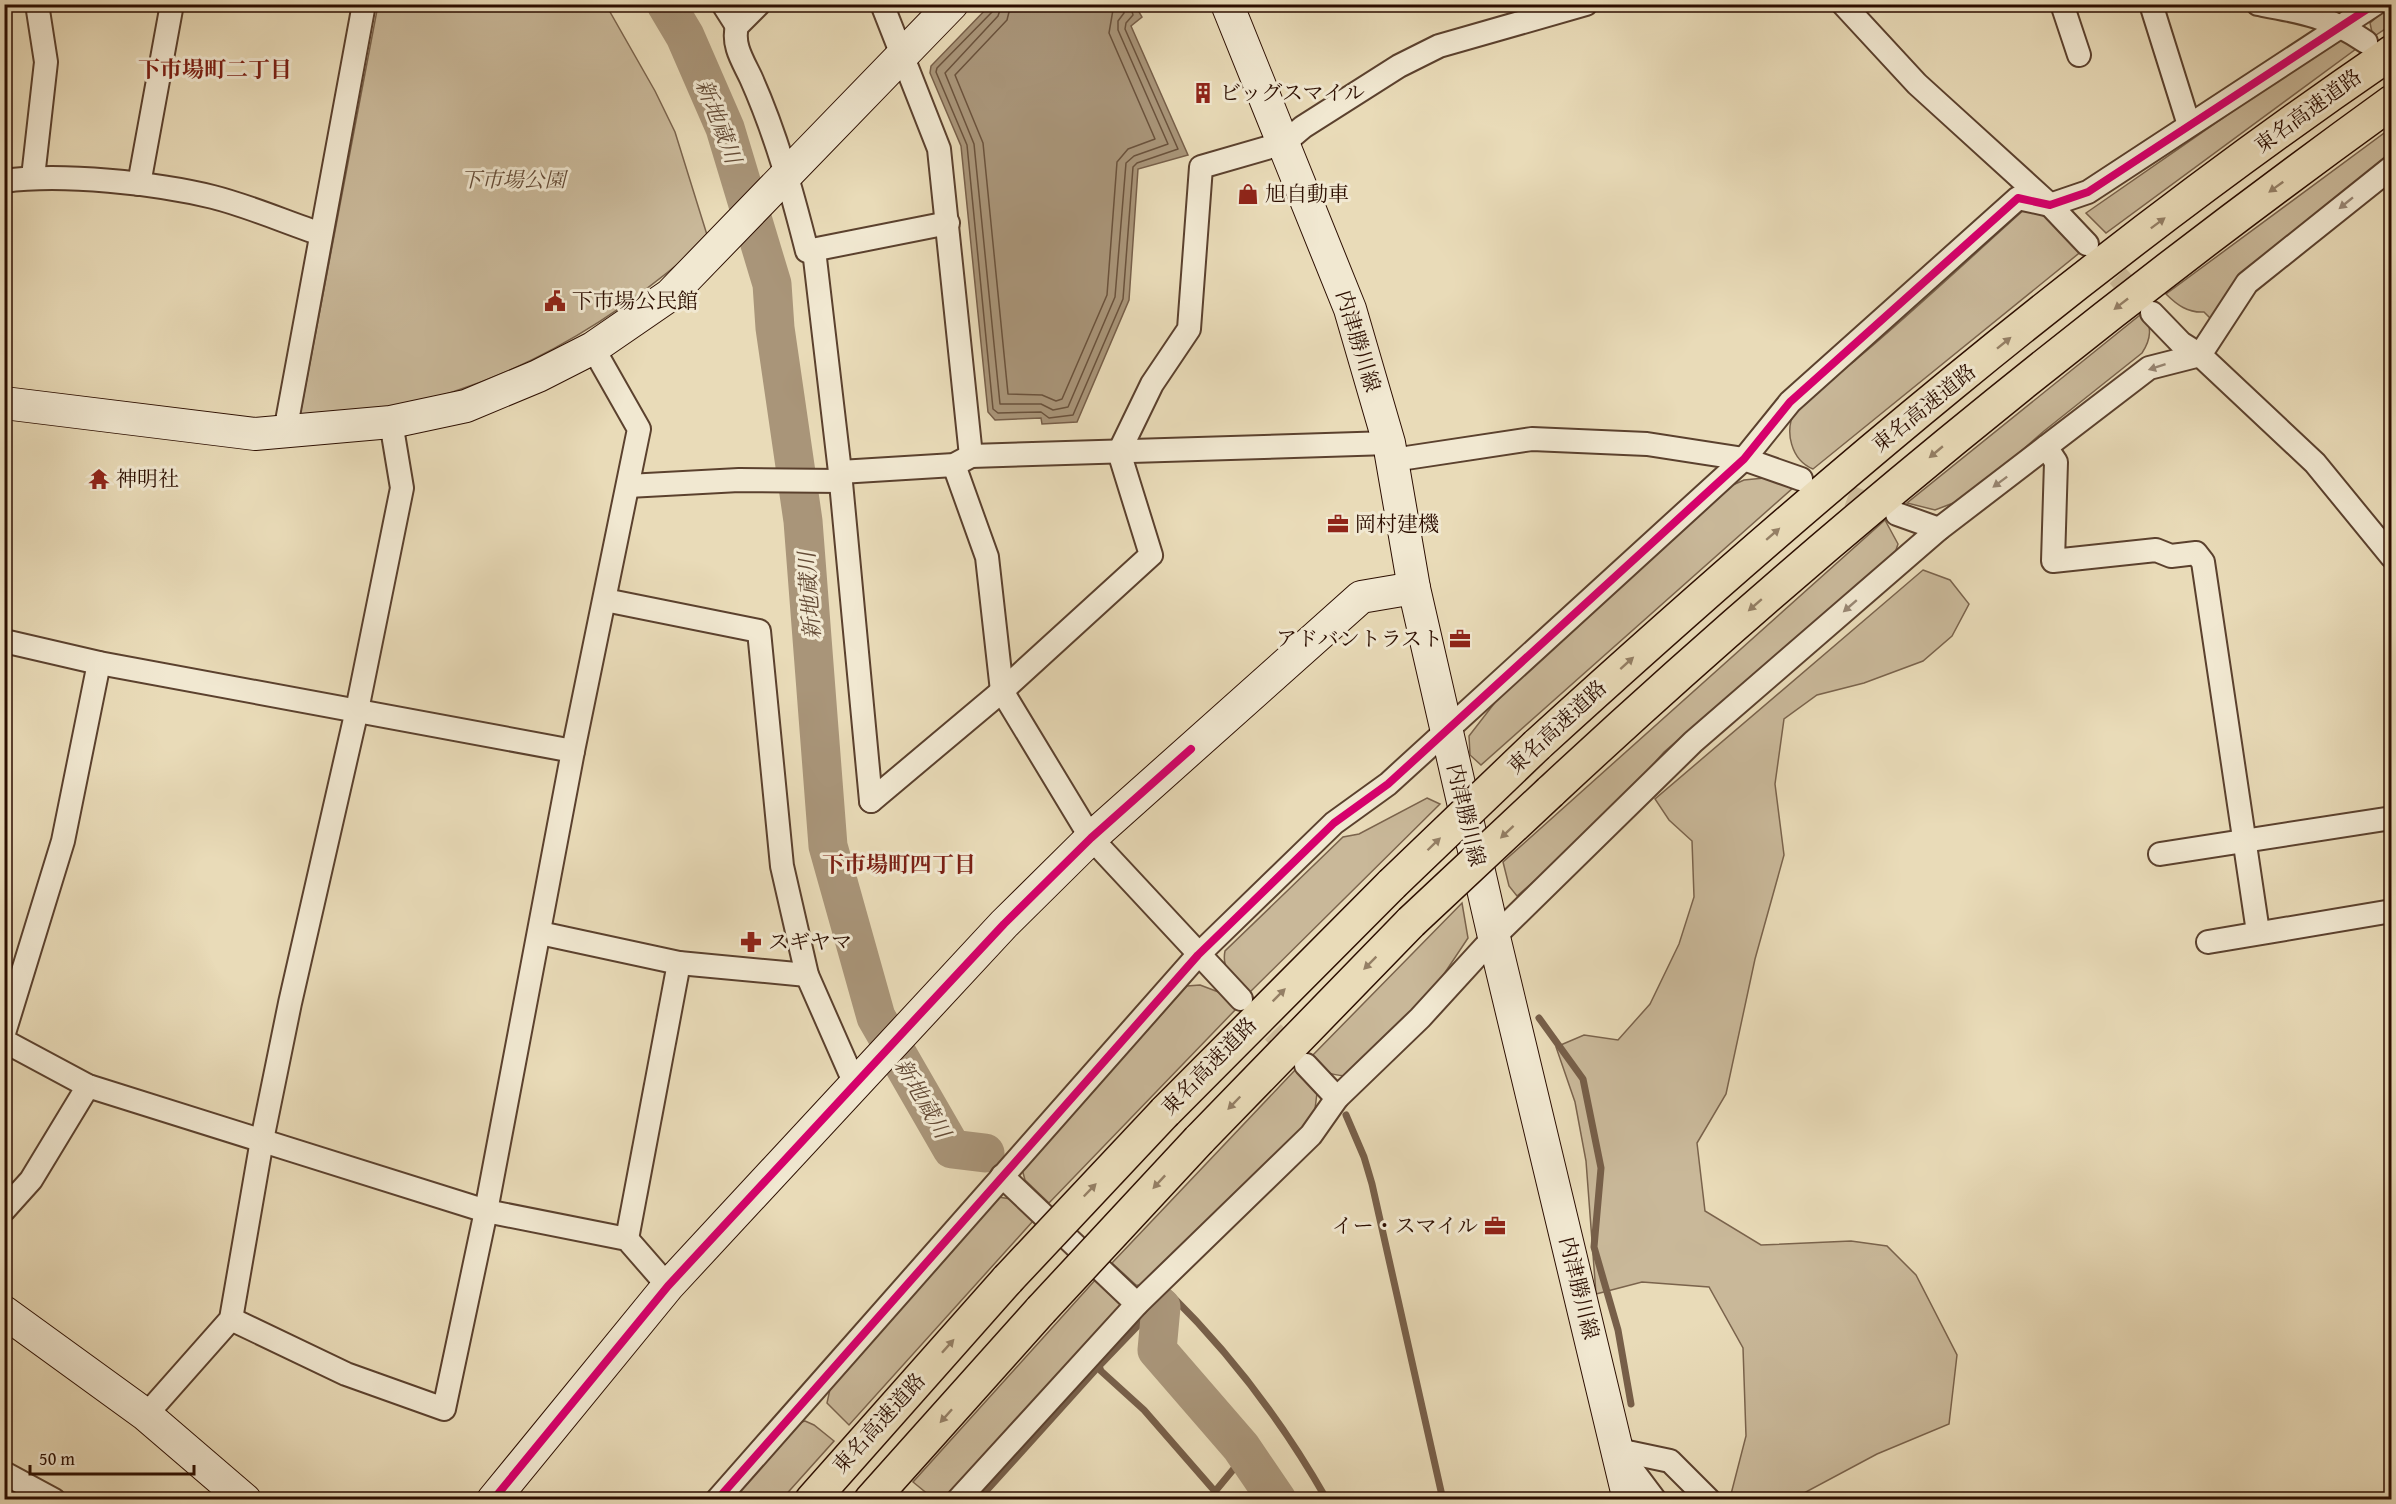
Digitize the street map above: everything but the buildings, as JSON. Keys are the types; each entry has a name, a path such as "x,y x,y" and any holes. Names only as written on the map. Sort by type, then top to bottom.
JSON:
{"highway":[{"name":"東名高速道路","path":"812,1500 1008,1279 1165,1112 1392,884 1537,745 1766,540 1949,387 2379,47"},
{"name":"東名高速道路","path":"871,1500 1041,1310 1199,1140 1411,922 1674,676 1972,422 2124,302 2391,102"}],"street":[{"path":"33,177 46,62 37,4"},
{"path":"139,184 172,4"},
{"path":"285,432 364,4"},
{"path":"723,4 737,26 736,45 760,99 807,251 948,223"},
{"path":"737,26 759,4"},
{"path":"882,4 939,149 948,223 963,460 987,557 1002,691 1091,838 1240,999"},
{"path":"4,403 255,434 391,422 466,406 538,376 593,348 670,295 785,179 952,4"},
{"name":"内津勝川線","path":"1227,4 1350,309 1391,452 1414,588 1494,937 1629,1500"},
{"path":"814,249 841,476 871,801 1002,691 1151,555 1119,452 1152,384 1190,329 1201,167 1284,143 1303,127 1399,66 1439,46 1586,4"},
{"path":"2062,4 2079,55"},
{"path":"2151,4 2189,125"},
{"path":"2258,4 2313,14 2342,25 2379,47"},
{"path":"717,1500 1198,955 1334,823 1388,784 1744,459 1790,402 2018,198 2050,205 2088,192 2375,4"},
{"path":"1853,8 1917,84 2050,205 2087,244"},
{"path":"958,1500 1137,1304 1311,1135 1337,1098 1419,1018 1494,937 1693,742 1939,529 2149,368 2200,355 2247,283 2391,166"},
{"path":"4,181 33,177 139,184 213,197 321,234"},
{"path":"2152,313 2181,343 2200,355 2315,463 2391,558"},
{"path":"231,1319 346,1374 444,1409 486,1211 573,751 639,429 593,348"},
{"path":"146,1415 231,1319 262,1140 290,1003 357,710 402,488 391,422"},
{"path":"628,486 841,476 963,460 1119,452 1391,452 1532,438 1647,444 1744,459 1801,479"},
{"path":"2046,447 2056,462 2053,561 2156,550 2171,556 2196,553 2203,562 2258,932"},
{"path":"1897,514 1939,529"},
{"path":"493,1500 668,1286 1004,924 1091,838 1361,597 1414,588"},
{"path":"605,600 759,631 782,866 807,975 860,1079"},
{"path":"4,641 99,663 573,751"},
{"path":"4,1033 63,841 99,663"},
{"path":"2160,854 2391,818"},
{"path":"2208,942 2391,911"},
{"path":"540,933 679,963 807,975"},
{"path":"627,1239 679,963"},
{"path":"4,1041 88,1086 486,1211 627,1239 668,1286"},
{"path":"1306,1065 1337,1098"},
{"path":"4,1210 31,1180 88,1086"},
{"path":"1002,1176 1137,1304"},
{"path":"4,1312 146,1415 245,1500"},
{"path":"1618,1450 1654,1500"},
{"path":"1618,1450 1670,1461 1709,1500"},
{"path":"4,1473 49,1498"}],"green space":[{"name":"下市場公園","path":"378,5 606,5 655,91 675,132 708,238 637,296 561,345 521,365 479,383 391,408 300,415"},
{"path":"2391,5 2391,25 2373,37 2370,23"},
{"path":"2338,38 2360,46 2106,233 2086,213"},
{"path":"2391,128 2391,158 2213,321 2204,312 2183,308 2166,294"},
{"path":"2026,208 2042,209 2083,250 1813,469 1805,465 1795,452 1790,436 1792,419 1799,405 1879,340"},
{"path":"2145,311 2150,333 2142,353 2044,431 1969,497 1935,510 1907,503"},
{"path":"1764,478 1794,487 1481,765 1470,755 1469,736 1517,674 1726,488 1744,480"},
{"path":"1885,520 1898,544 1894,556 1664,752 1599,825 1517,896 1509,886 1503,862"},
{"path":"1923,570 1950,580 1969,604 1952,636 1923,661 1864,683 1817,695 1784,719 1775,784 1784,855 1755,959 1726,1094 1697,1143 1705,1211 1761,1245 1851,1241 1887,1246 1916,1275 1957,1355 1949,1424 1877,1454 1802,1494 1800,1499 1733,1499 1730,1498 1746,1436 1743,1348 1709,1287 1642,1282 1596,1294 1586,1161 1575,1102 1556,1047 1584,1035 1618,1040 1650,1004 1679,944 1694,897 1692,841 1669,820 1655,799"},
{"path":"1427,798 1440,804 1247,995 1227,970 1225,951 1343,837 1359,834"},
{"path":"1462,903 1468,938 1422,1007 1354,1076 1329,1073 1314,1064 1309,1059"},
{"path":"1200,985 1221,993 1237,1008 1049,1203 1025,1180 1022,1169 1187,986"},
{"path":"1298,1067 1317,1093 1314,1117 1145,1286 1136,1285 1112,1263"},
{"path":"998,1197 1011,1199 1033,1221 849,1425 827,1403 830,1389"},
{"path":"1097,1278 1124,1302 947,1497 929,1495 913,1482"},
{"path":"805,1421 814,1425 834,1441 782,1499 731,1500 796,1424"}],"water":[{"path":"991,4 1135,5 1142,17 1131,26 1188,155 1138,169 1129,300 1077,422 1042,424 1041,418 995,420 988,412 961,146 930,73 931,66"}],"waterway":[{"name":"新地蔵川","path":"666,4 685,36 725,128 772,284 775,328 803,521 828,846 876,1017 952,1149 985,1153"},
{"path":"1539,1018 1583,1079 1601,1168 1594,1247 1618,1330 1631,1404"},
{"path":"1346,1115 1364,1157 1372,1184 1443,1500"},
{"path":"1212,1488 1144,1410 1101,1371 1099,1366 1169,1293 1214,1340 1255,1391 1293,1444 1327,1500"},
{"name":"新地蔵川","path":"1161,1307 1157,1350 1241,1447 1277,1500"},
{"path":"978,1500 1099,1366"},
{"path":"1208,1500 1246,1454"}],"tunnel":[{"path":"2095,252 2144,304"},
{"path":"1817,485 1885,509"},
{"path":"1250,1008 1298,1058"}],"cycle path":[{"path":"717,1500 1198,955 1334,823 1388,784 1744,459 1790,402 2018,198 2050,205 2088,192 2375,4"},
{"path":"493,1500 668,1286 921,1013 1004,924 1091,838 1191,749"}],"place":[{"name":"ビッグスマイル","path":"1203,93"},
{"name":"旭自動車","path":"1248,194"},
{"name":"下市場公民館","path":"555,301"},
{"name":"神明社","path":"99,479"},
{"name":"岡村建機","path":"1338,524"},
{"name":"アドバントラスト","path":"1460,639"},
{"name":"スギヤマ","path":"751,942"},
{"name":"イー・スマイル","path":"1495,1226"}],"district":[{"name":"下市場町二丁目","path":"215,69"},
{"name":"下市場町四丁目","path":"899,864"}]}
